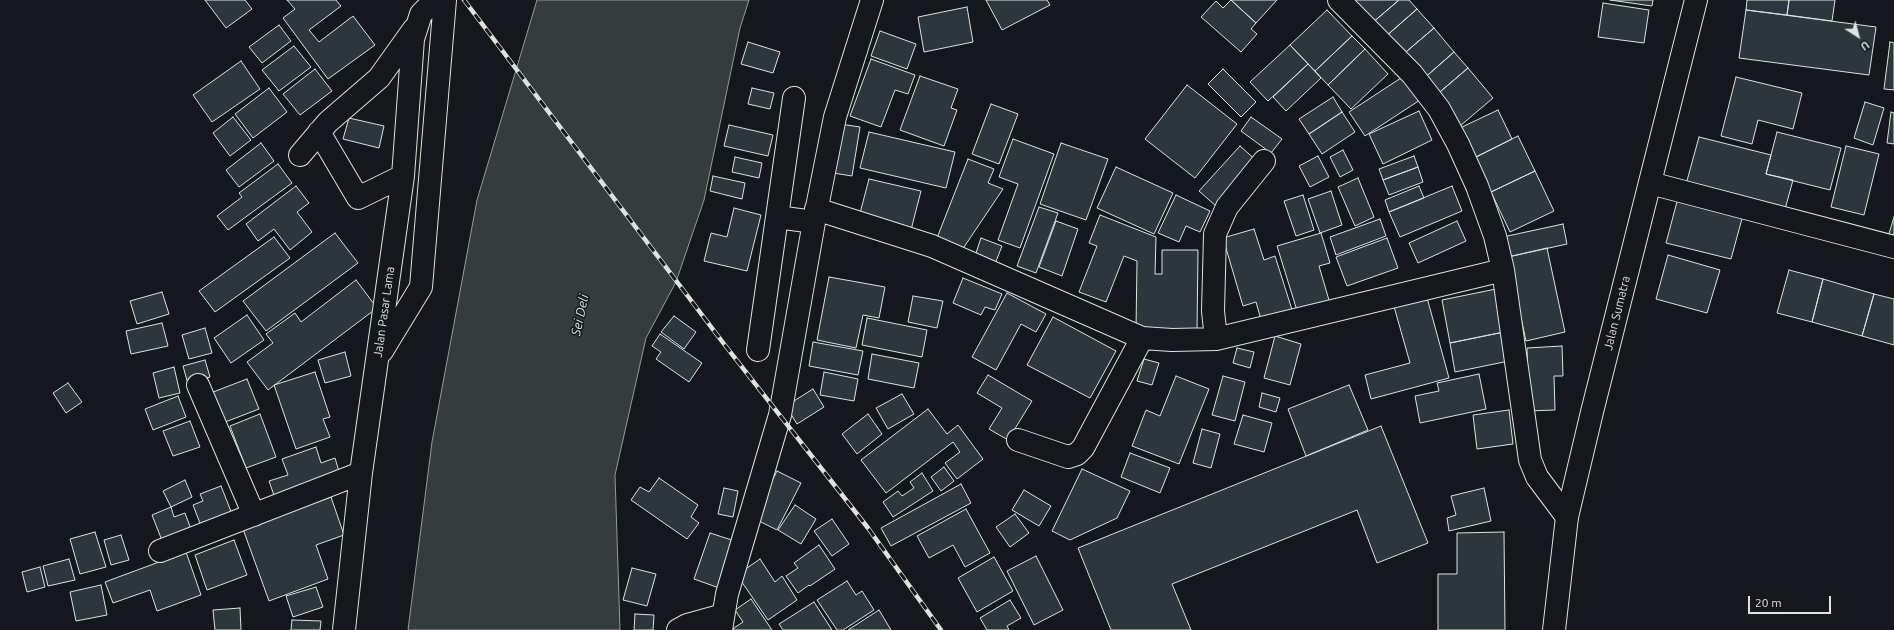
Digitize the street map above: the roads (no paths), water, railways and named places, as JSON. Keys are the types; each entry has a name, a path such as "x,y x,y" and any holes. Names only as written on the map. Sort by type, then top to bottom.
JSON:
{"main road":[{"path":"377,360 421,287 445,0"},
{"path":"678,630 687,625 722,623 727,594 780,415 815,215 835,117 872,0"},
{"path":"1339,0 1412,74 1439,109 1458,144 1477,186 1495,236 1503,270 1530,460 1537,478 1567,517"},
{"name":"Jalan Sumatra","path":"1554,630 1567,517 1696,0"},
{"path":"300,155 328,122 379,78 421,10"},
{"name":"Jalan Pasar Lama","path":"344,630 361,473 403,176 413,40 421,10"},
{"path":"758,350 794,98"},
{"path":"319,132 358,198 403,176"},
{"path":"1216,339 1213,311 1215,234 1227,207 1264,161"},
{"path":"1650,183 1894,247"},
{"path":"777,217 815,215 932,246 1142,338 1172,340 1216,339 1503,270"},
{"path":"1018,440 1068,457 1077,454 1083,448 1142,338"},
{"path":"198,385 254,514"},
{"path":"160,551 361,473"}],"water":[{"name":"Sei Deli","path":"537,0 749,0 740,28 704,200 676,282 646,338 615,475 620,630 408,630 432,442 477,200"}],"railway":[{"path":"464,0 724,344 868,528 941,630"}]}
